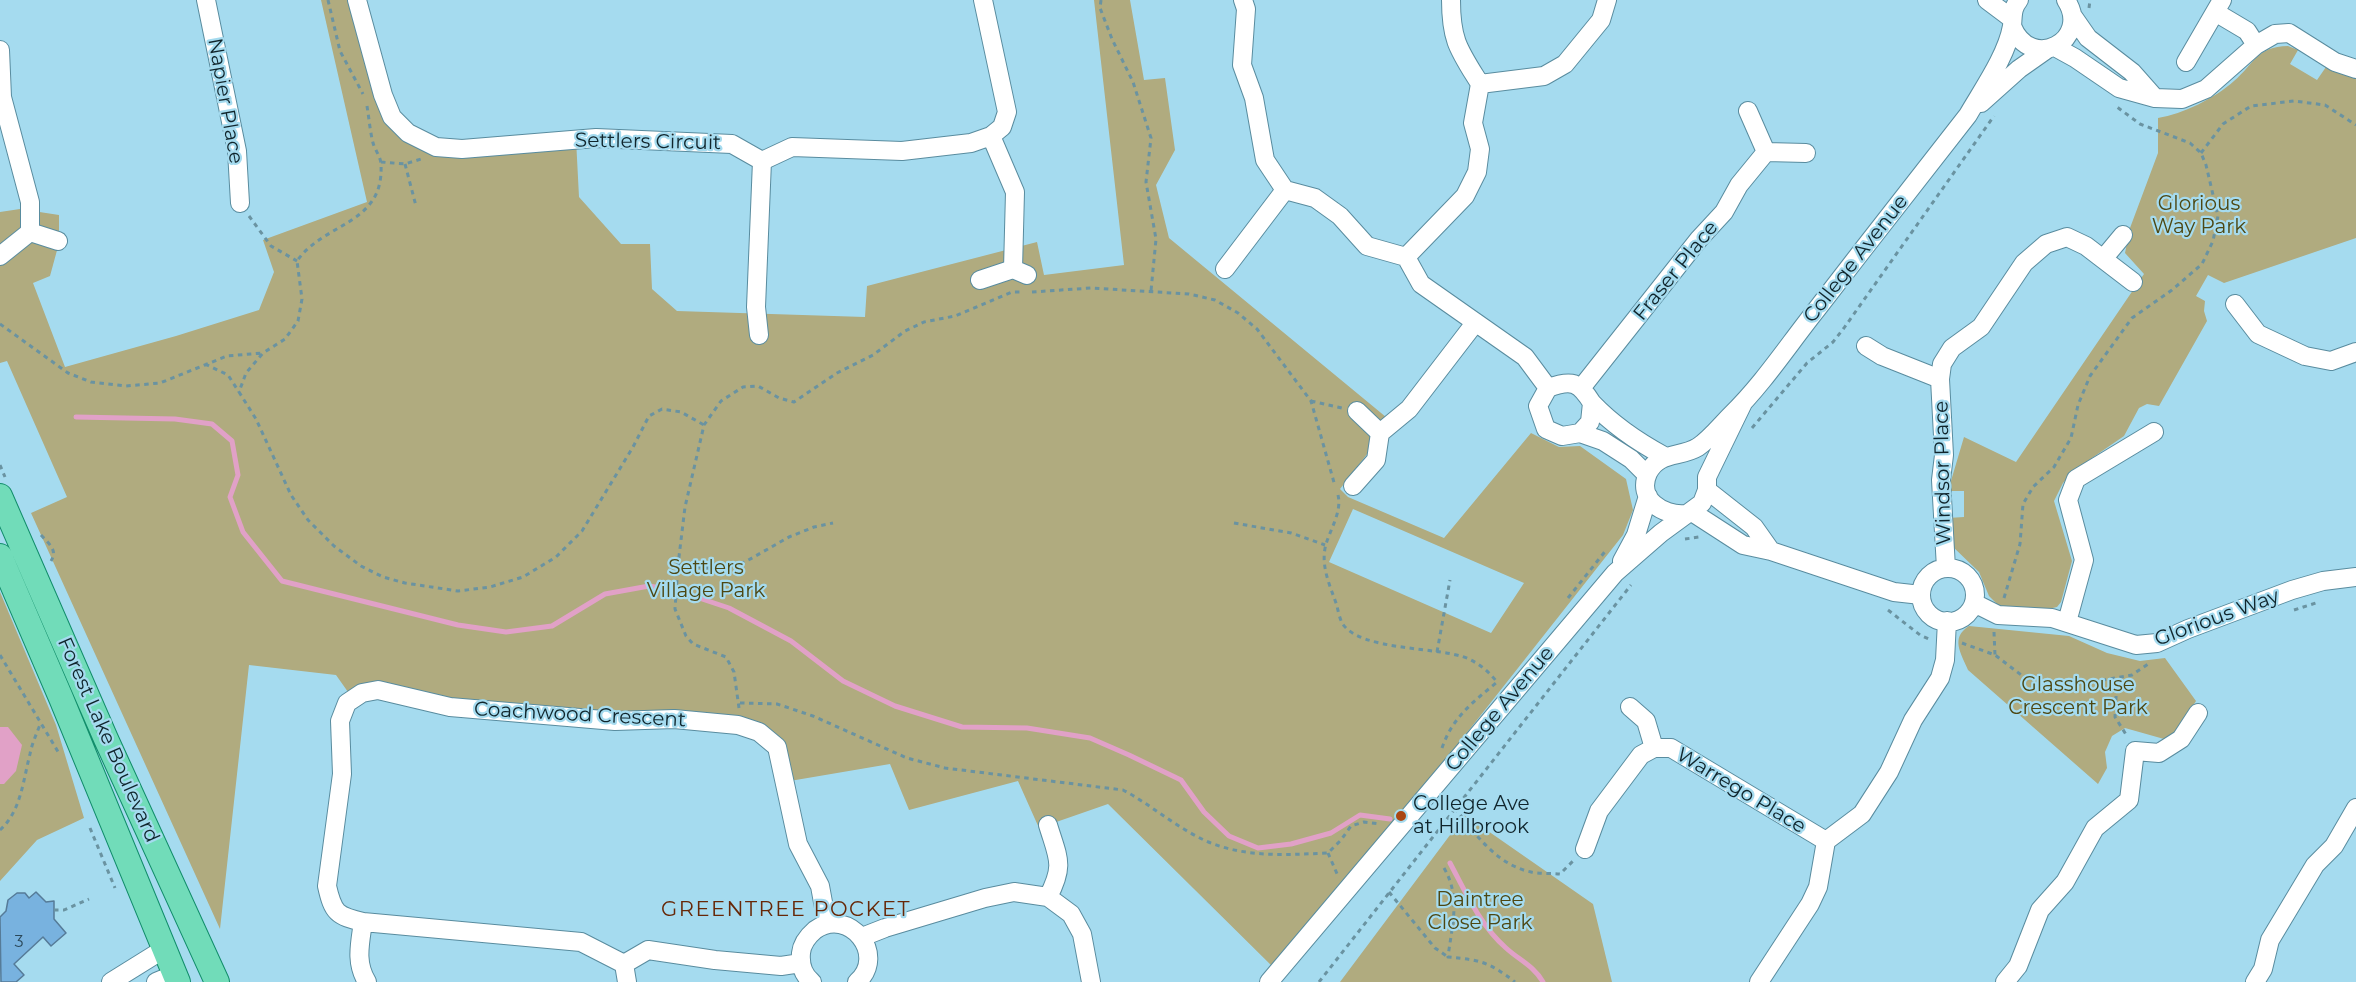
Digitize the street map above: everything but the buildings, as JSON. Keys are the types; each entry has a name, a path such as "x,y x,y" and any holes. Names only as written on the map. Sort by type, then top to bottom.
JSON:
{"main road":[{"name":"Forest Lake Boulevard","path":"0,496 106,739 189,949"},
{"name":"Forest Lake Boulevard","path":"0,556 61,698 189,949 217,982"},
{"name":"Forest Lake Boulevard","path":"170,979 189,949"}],"street":[{"name":"Napier Place","path":"206,0 237,151 240,203"},
{"name":"Settlers Circuit","path":"357,0 383,94 392,117 408,133 436,147 462,149 596,138 732,144 762,161"},
{"path":"759,335 756,307 762,161 792,147 902,151 971,142 991,136 1002,127 1007,112 983,0"},
{"path":"1244,0 1246,9 1242,64 1254,98 1265,160 1285,190 1315,198 1340,216 1367,246 1406,257 1421,284 1525,357 1548,388"},
{"path":"1406,257 1465,196 1477,172 1480,149 1473,123 1480,84 1457,46 1451,22 1451,0"},
{"path":"1480,84 1544,76 1565,64 1601,20 1607,0"},
{"path":"1987,0 2012,22 2022,42 2035,49 2050,48 2075,58 2119,88 2155,98 2182,99 2206,89 2256,45 2275,34 2289,33 2335,62 2356,69"},
{"name":"College Avenue","path":"1615,573 1636,535 1648,496 1647,475 1655,463 1698,447 1743,403 1968,115 1997,63 2012,22 2015,4 2019,0"},
{"path":"2070,5 2088,38 2132,72 2155,98"},
{"name":"College Avenue","path":"1968,115 2019,69 2068,34 2070,5"},
{"path":"2186,62 2219,6 2247,31 2256,45"},
{"path":"0,50 2,97 30,202 30,232"},
{"path":"1748,111 1766,152 1806,153"},
{"path":"980,280 1023,282 1015,192 991,136"},
{"name":"Fraser Place","path":"1587,395 1699,239 1724,212 1739,185 1766,152"},
{"path":"1225,269 1285,190"},
{"path":"30,232 58,241"},
{"path":"0,256 30,232"},
{"path":"2103,259 2122,235"},
{"name":"Windsor Place","path":"1946,568 1941,480 1944,455 1940,379 1942,364 1952,348 1981,327 2024,263 2046,244 2067,237 2086,246 2133,282"},
{"path":"2235,304 2258,334 2305,356 2331,361 2356,352"},
{"path":"1353,486 1376,460 1380,433 1409,409 1475,323"},
{"name":"Windsor Place","path":"1866,346 1882,356 1940,379"},
{"path":"1647,475 1631,459 1603,441 1580,433 1562,436 1546,429 1538,406 1548,388 1566,382 1587,395 1608,419 1644,445 1672,455 1691,457 1700,464 1707,484 1754,527 1771,550"},
{"path":"1580,433 1590,422 1587,395"},
{"name":"College Avenue","path":"1269,982 1615,573 1702,503 1707,484 1743,403"},
{"path":"1357,411 1380,433"},
{"path":"2067,622 2084,560 2067,500 2076,479 2154,432"},
{"path":"1648,496 1660,511 1674,515 1688,513 1743,545 1771,550 1894,592 1921,595"},
{"path":"1946,568 1954,569 1969,578 1975,594 1974,603 1964,617 1947,621 1936,618 1927,611 1921,595 1928,577 1946,568"},
{"name":"Glorious Way","path":"1974,603 1998,615 2052,618 2136,645 2157,644 2292,590 2323,581 2356,579"},
{"path":"1759,982 1810,904 1818,886 1826,841 1862,814 1889,772 1913,720 1940,678 1945,660 1947,621"},
{"name":"Coachwood Crescent","path":"624,964 581,942 363,922 343,917 331,903 327,886 342,774 340,721 347,703 362,693 378,690 450,707 615,721 674,719 738,725 759,732 777,747 798,844 820,886 827,924"},
{"name":"Warrego Place","path":"1630,706 1646,721 1654,748"},
{"path":"2005,982 2018,966 2040,910 2065,882 2095,828 2129,800 2135,751 2160,753 2181,739 2198,713"},
{"name":"Warrego Place","path":"1585,849 1599,811 1641,755 1654,748 1671,748 1826,841"},
{"path":"2255,982 2263,969 2270,940 2315,865 2334,846 2356,808"},
{"path":"1048,825 1060,866 1058,879 1048,897"},
{"path":"862,937 985,898 1014,892 1048,897 1071,915 1082,934 1091,982"},
{"path":"363,922 358,957 362,974 367,982"},
{"path":"812,982 801,963 803,944 809,934 827,924 839,924 849,926 862,937 868,949 869,961 863,977 857,982"},
{"path":"111,982 189,949"},
{"path":"627,982 624,964 648,950 716,960 781,966 801,963"}],"path":[{"path":"240,392 246,373 263,353 285,339 298,321 303,299 297,261 306,248 354,219 372,204 380,187 381,162 373,143 366,99 340,51 328,0"},
{"path":"1101,0 1100,8 1133,82 1151,138 1146,182 1156,239 1151,291"},
{"path":"2200,153 2223,124 2251,106 2294,102 2325,105 2356,125"},
{"path":"1995,655 1994,631 2013,575 2020,544 2023,504 2032,487 2054,467 2071,438 2078,405 2090,376 2132,318 2172,290 2202,264 2213,241 2218,216 2206,165 2200,153 2190,143 2140,124 2112,103"},
{"path":"381,162 405,164 421,159 436,147"},
{"path":"405,164 416,206"},
{"path":"240,203 271,246 297,261"},
{"path":"738,725 740,702 734,672 726,657 693,644 686,636 675,609 685,507 704,425 721,401 743,387 758,386 779,398 794,402 837,373 873,355 905,332 924,322 954,316 1012,292 1023,282 1189,294 1215,300 1238,313 1257,329 1311,401 1340,503 1326,546 1324,569 1343,624 1352,633 1404,649 1467,658 1487,670 1497,682"},
{"path":"0,324 68,373 91,382 126,386 160,383 227,356 263,353"},
{"path":"205,364 228,375 256,419 291,495 308,520 334,546 361,566 383,577 405,583 458,591 490,586 523,577 556,557 582,531 649,416 662,409 681,412 704,425"},
{"path":"1311,401 1357,411"},
{"path":"678,565 718,569 745,562 789,537 814,527 833,523"},
{"path":"1234,523 1292,533 1326,546"},
{"path":"1437,652 1450,580"},
{"path":"0,655 64,762"},
{"path":"2117,678 2115,717 2135,751"},
{"path":"740,702 777,704 813,716 908,758 945,768 1123,790 1146,802 1190,833 1219,846 1254,855 1328,853 1351,826 1364,822 1385,825"},
{"path":"0,830 14,814 41,722"},
{"path":"1455,808 1492,853 1512,866 1531,872 1560,874 1585,849"},
{"path":"89,825 117,893"},
{"path":"1328,853 1339,880"},
{"path":"1444,868 1455,897 1448,957"},
{"path":"1389,892 1435,948 1448,957 1478,960 1495,966 1515,982"},
{"path":"54,910 64,910 88,898"}],"green space":[{"name":"Settlers Village Park","path":"321,0 357,0 392,117 436,147 576,139 579,197 621,244 650,244 652,289 677,311 865,317 867,286 1037,242 1044,275 1124,265 1094,0 1130,0 1144,80 1165,78 1175,150 1156,185 1169,238 1392,422 1340,489 1348,497 1444,538 1531,433 1559,447 1580,446 1626,479 1633,510 1623,535 1278,972 1108,804 1039,828 1018,781 909,810 890,764 784,782 759,732 615,721 378,690 353,699 336,675 249,665 220,929 31,513 67,497 7,361 0,363 0,212 20,209 59,215 59,243 50,276 33,283 65,367 259,310 274,272 263,240 367,202","holes":["1353,509 1524,583 1491,633 1329,562"]},
{"name":"Glorious Way Park","path":"2288,46 2298,50 2290,64 2317,80 2326,67 2356,79 2356,238 2224,283 2208,275 2196,296 2205,301 2204,311 2207,321 2159,406 2147,404 2139,408 2124,436 2076,469 2063,483 2054,501 2072,561 2061,602 2057,607 2039,611 2009,609 1997,604 1989,596 1979,572 1950,544 1948,518 1964,517 1964,491 1948,491 1964,437 2016,462 2144,274 2125,253 2130,228 2158,153 2158,118 2178,113 2208,99 2234,81 2262,53 2269,49"},
{"path":"0,592 56,725 84,818 37,840 0,881 0,784 4,784 8,727 0,727"},
{"name":"Glasshouse Crescent Park","path":"1969,626 2069,636 2107,653 2140,661 2165,658 2196,701 2173,737 2164,739 2125,728 2112,736 2105,752 2107,768 2098,784 1968,670 1958,641 1963,631"},
{"name":"Daintree Close Park","path":"1465,815 1593,904 1612,982 1340,982"}],"shaded area":[{"path":"0,727 8,727 22,745 16,771 4,784 0,784"}],"waterway":[{"path":"76,417 175,419 212,424 232,441 238,475 230,497 243,532 282,581 458,625 506,632 552,626 605,594 649,586 678,591 729,608 791,641 843,681 895,706 962,727 1027,728 1090,738 1129,755 1181,780 1204,812 1229,836 1258,848 1291,844 1331,833 1360,815 1390,819"},
{"path":"1450,863 1474,908 1489,929 1543,982"}],"place":[{"name":"College Ave at Hillbrook","path":"1401,816"}],"district":[{"name":"GREENTREE POCKET","path":"786,910"}]}
